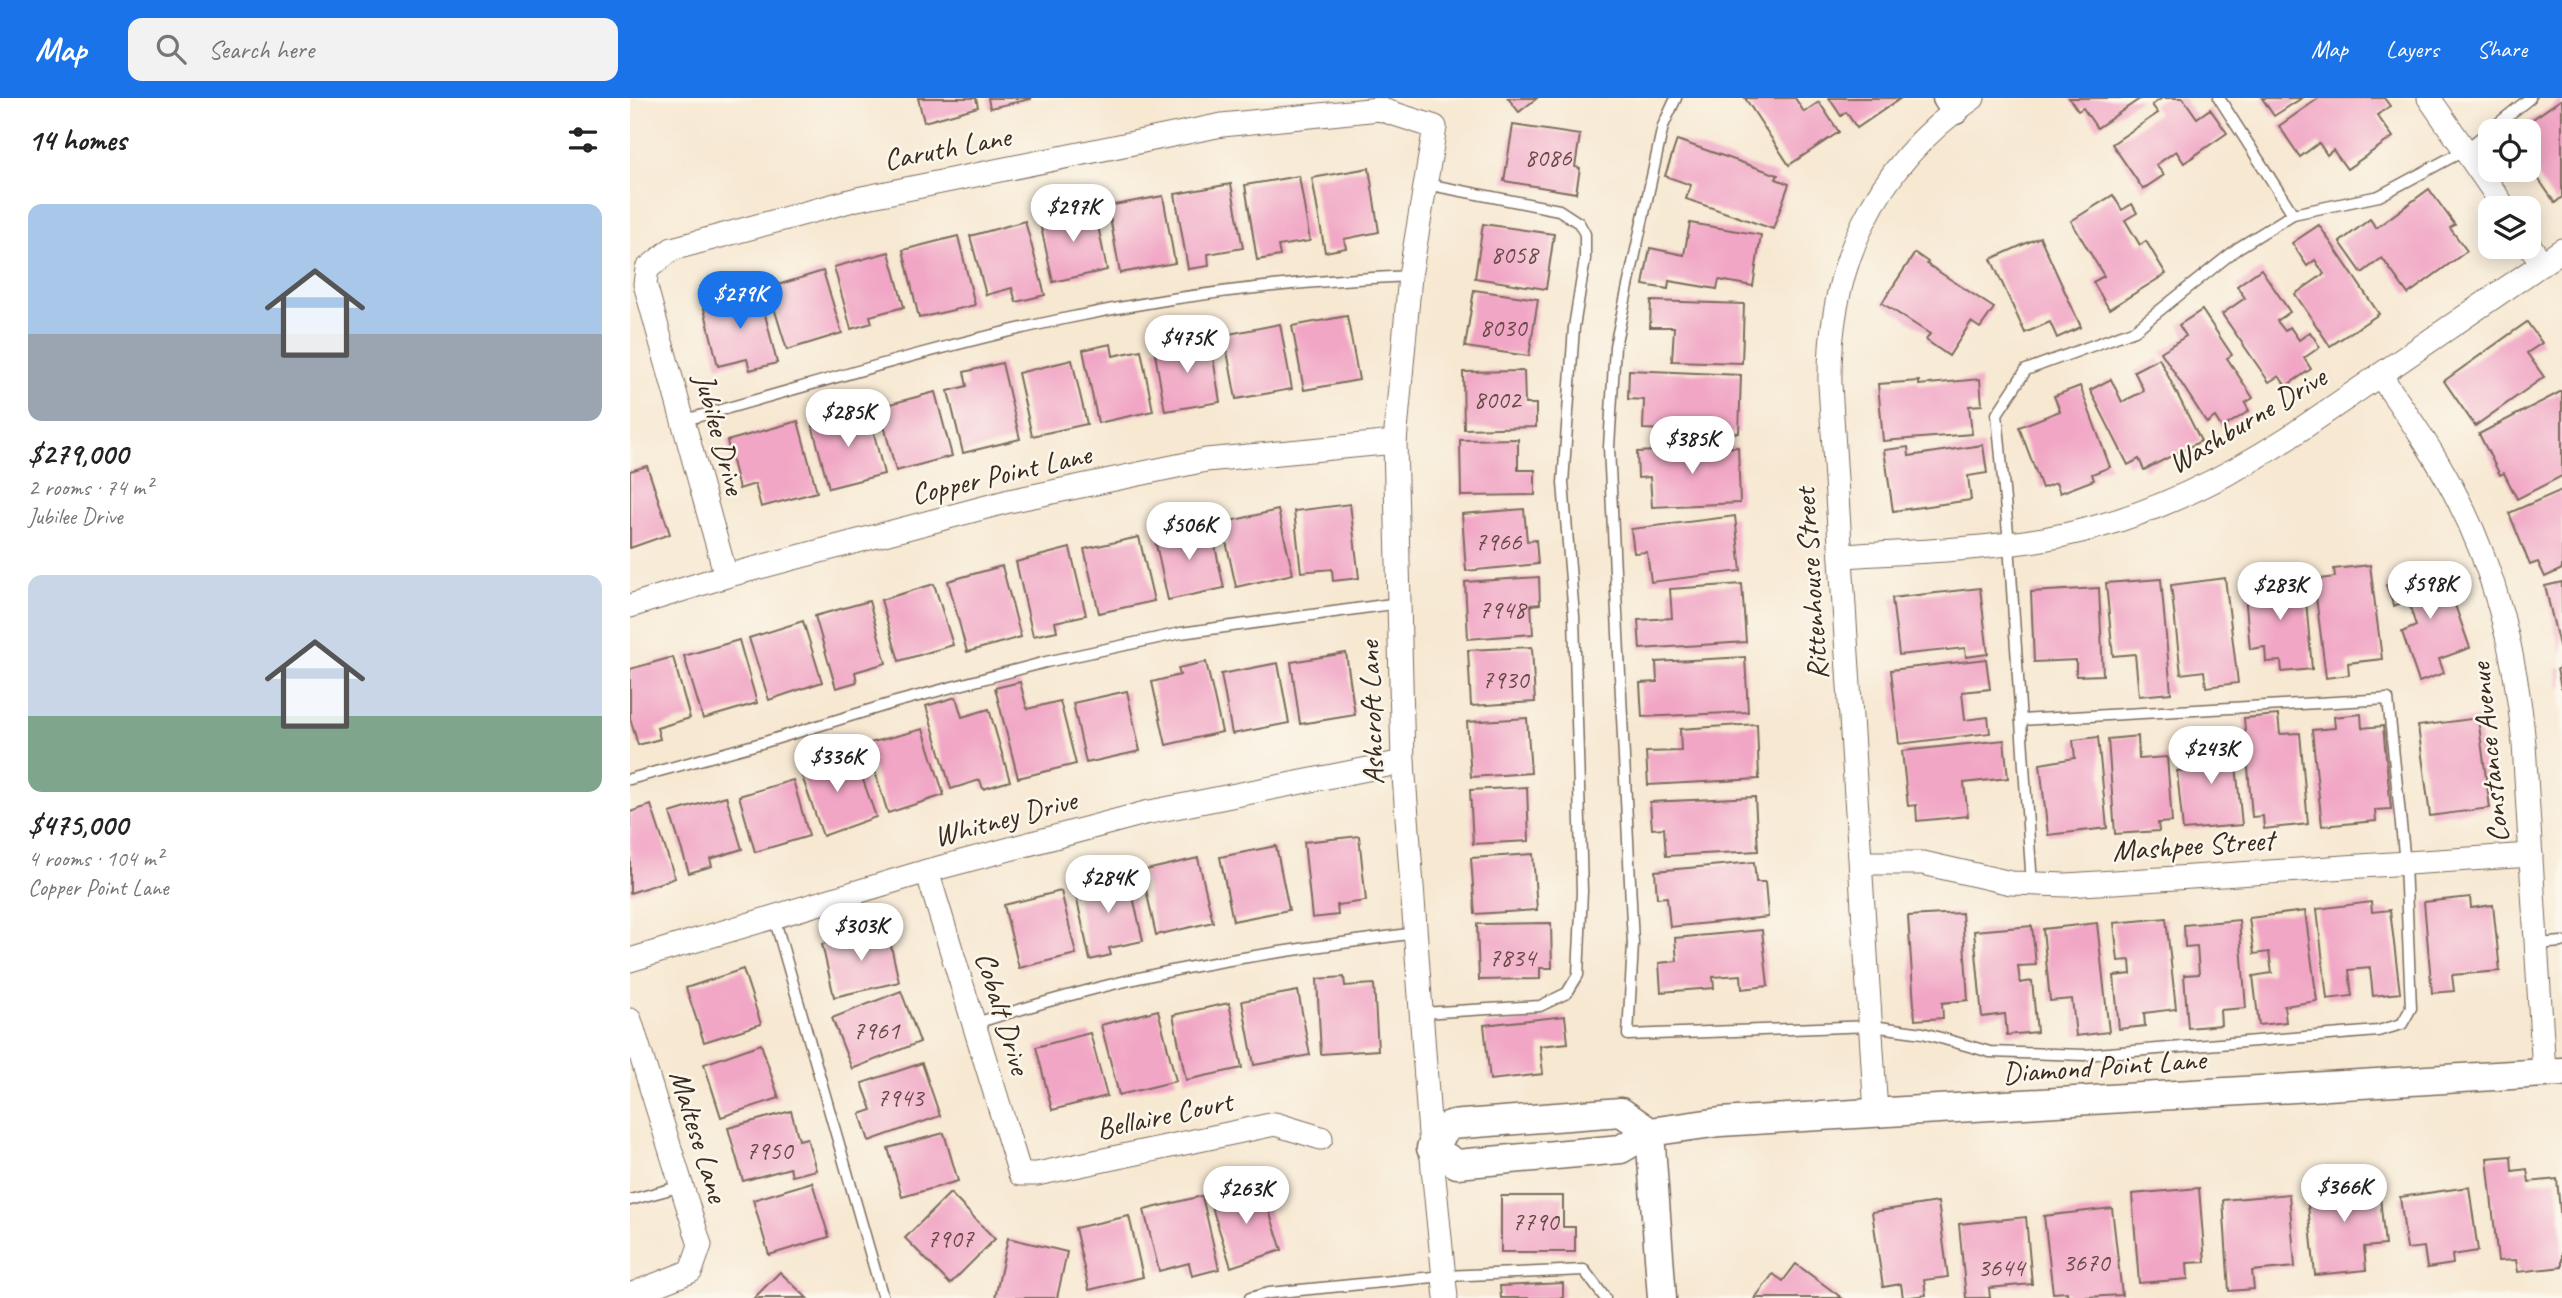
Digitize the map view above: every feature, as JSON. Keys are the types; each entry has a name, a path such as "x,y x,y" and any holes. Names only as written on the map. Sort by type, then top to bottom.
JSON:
{"street":[{"path":"2429,98 2497,196"},
{"name":"Rittenhouse Street","path":"1876,1113 1830,385 1831,337 1836,300 1852,245 1878,194 1913,149 1958,102"},
{"name":"Caruth Lane","path":"647,269 672,249 857,198 1222,125 1379,110 1435,127"},
{"name":"Ashcroft Lane","path":"1435,127 1410,276 1395,442 1403,762 1431,1148 1445,1287"},
{"name":"Washburne Drive","path":"1841,556 2009,544 2046,538 2107,523 2190,493 2256,458 2562,250"},
{"path":"2539,259 2542,264"},
{"name":"Jubilee Drive","path":"647,269 645,284 685,420 726,576"},
{"name":"Constance Avenue","path":"2380,375 2453,489 2497,594 2521,706 2537,944 2553,1072"},
{"name":"Copper Point Lane","path":"630,606 726,576 1009,501 1206,460 1395,442"},
{"name":"Whitney Drive","path":"630,960 927,871 1145,813 1403,762"},
{"name":"Mashpee Street","path":"1861,863 1923,863 2011,883 2067,885 2532,855"},
{"name":"Cobalt Drive","path":"927,871 1020,1174"},
{"name":"Maltese Lane","path":"630,1020 700,1245 691,1271 630,1295"},
{"name":"Diamond Point Lane","path":"1431,1148 1457,1164 1621,1149 1650,1132 1720,1122 2553,1072"},
{"path":"1431,1148 1450,1125 1621,1112 1650,1132 1662,1298"},
{"name":"Bellaire Court","path":"1020,1174 1037,1174 1275,1124 1321,1138"}],"lane":[{"path":"1676,98 1663,126 1615,346 1609,447 1633,944 1628,1035 1871,1026 1923,1033 1990,1052 2084,1055 2378,1031 2402,1024 2412,1008 2405,863 2388,699 2021,720"},
{"path":"2219,98 2293,214"},
{"path":"2032,885 2009,544 1997,414 2026,370 2135,330 2238,248 2293,214 2379,196 2465,150 2530,98"},
{"path":"1422,1013 1540,1006 1567,993 1578,975 1582,891 1574,616 1563,483 1574,327 1585,260 1584,234 1579,223 1559,210 1426,184"},
{"path":"685,420 937,350 1069,318 1197,296 1330,280 1410,276"},
{"path":"630,779 1046,662 1181,633 1399,603"},
{"path":"774,917 883,1298"},
{"path":"974,1024 1088,990 1200,966 1307,947 1416,933"},
{"path":"2537,944 2562,942"},
{"path":"630,1200 682,1186"},
{"path":"1250,1298 1269,1293 1445,1287 1584,1270 1605,1298"}],"building":[{"path":"918,98 976,98 978,107 924,122"},
{"path":"988,98 1031,98 1031,99 990,108"},
{"path":"1508,98 1537,98 1519,112"},
{"path":"1745,98 1795,98 1804,112 1819,102 1839,132 1789,165"},
{"path":"1829,98 1901,98 1857,128 1846,112 1841,116"},
{"path":"2069,98 2141,98 2097,128 2083,108 2078,111"},
{"path":"2162,98 2183,98 2197,118 2210,109 2227,133 2184,163 2176,151 2156,165 2164,175 2143,189 2112,144 2158,113 2152,105"},
{"path":"2262,98 2302,98 2274,116"},
{"path":"2319,98 2384,98 2390,106 2377,115 2393,137 2347,169 2333,150 2327,155 2319,143 2300,157 2279,126"},
{"path":"2562,99 2562,197 2555,203 2541,182 2541,119 2533,119"},
{"path":"1513,125 1580,135 1575,167 1580,168 1576,193 1504,181"},
{"path":"1677,140 1778,175 1776,179 1789,184 1773,229 1686,199 1691,185 1665,176"},
{"path":"1369,168 1379,232 1344,239 1346,248 1325,252 1312,178"},
{"path":"1299,176 1310,241 1278,246 1280,256 1257,260 1245,185"},
{"path":"1231,184 1243,248 1208,254 1209,266 1188,269 1175,194"},
{"path":"2429,189 2455,225 2450,228 2467,251 2408,294 2382,258 2362,273 2340,242 2370,219 2376,228"},
{"path":"2113,195 2122,210 2132,204 2137,213 2125,220 2140,245 2146,241 2166,274 2109,309 2093,282 2104,276 2071,221"},
{"path":"1163,196 1175,263 1120,273 1108,206"},
{"path":"1094,206 1107,270 1053,282 1039,218"},
{"path":"1025,221 1045,295 1016,302 1012,288 986,295 970,236"},
{"path":"1690,223 1761,235 1753,286 1719,280 1717,289 1669,281 1668,289 1643,285 1650,248 1684,255"},
{"path":"1483,224 1554,234 1546,289 1475,278"},
{"path":"2319,225 2379,314 2330,346 2295,294 2324,274 2315,260 2307,266 2292,243"},
{"path":"958,236 975,305 919,318 903,250"},
{"path":"2040,237 2081,327 2057,338 2050,322 2025,333 1991,259"},
{"path":"889,252 904,307 870,316 872,323 851,329 834,267"},
{"path":"1915,253 1928,262 1927,264 1994,308 1980,328 1971,322 1949,356 1926,340 1930,334 1882,303"},
{"path":"2261,269 2290,312 2277,321 2285,331 2290,327 2299,340 2310,332 2320,347 2304,358 2311,369 2286,386 2279,376 2269,382 2222,314 2245,298 2237,286"},
{"path":"823,271 842,333 787,350 768,288"},
{"path":"759,290 777,363 750,370 747,359 718,366 703,304"},
{"path":"1474,290 1538,299 1529,356 1465,347"},
{"path":"1651,301 1744,304 1742,363 1672,361 1674,327 1650,327"},
{"path":"2202,310 2232,355 2227,358 2253,398 2245,403 2249,411 2222,428 2215,417 2207,423 2161,352 2186,336 2179,325"},
{"path":"1347,316 1359,380 1304,390 1292,326"},
{"path":"2527,322 2542,343 2527,353 2544,377 2475,426 2444,381"},
{"path":"1280,324 1292,389 1236,399 1224,335"},
{"path":"1210,338 1220,402 1165,411 1154,348"},
{"path":"1111,344 1113,356 1141,350 1153,411 1098,423 1083,350"},
{"path":"2159,358 2201,441 2144,470 2139,459 2128,465 2090,390 2111,379 2122,402 2144,391 2134,371"},
{"path":"1072,360 1087,424 1032,436 1018,373"},
{"path":"1002,363 1020,439 963,453 948,391 967,386 964,372"},
{"path":"1629,370 1741,375 1739,433 1643,429 1644,400 1628,399"},
{"path":"1524,371 1525,404 1536,404 1536,427 1464,429 1463,372"},
{"path":"1980,379 1982,405 1969,406 1972,434 1883,441 1878,384 1919,381 1919,385"},
{"path":"2080,386 2110,467 2092,474 2094,480 2060,493 2056,483 2042,488 2019,427 2060,411 2054,396"},
{"path":"2562,391 2562,476 2517,499 2504,473 2500,475 2479,434"},
{"path":"935,392 952,456 896,471 879,407"},
{"path":"868,410 884,474 829,488 812,425"},
{"path":"798,421 817,492 761,507 755,484 739,489 727,441"},
{"path":"1518,439 1518,470 1535,470 1535,495 1461,496 1460,440"},
{"path":"1983,445 1987,473 1968,476 1971,500 1893,511 1884,450 1908,447 1909,456"},
{"path":"1738,447 1740,503 1652,507 1650,477 1638,478 1637,452"},
{"path":"647,466 670,534 630,548 630,471"},
{"path":"2562,490 2562,569 2545,577 2538,562 2530,565 2509,513"},
{"path":"1350,504 1359,578 1333,581 1332,569 1301,572 1294,511"},
{"path":"1524,509 1527,541 1536,540 1538,564 1466,571 1462,514"},
{"path":"1278,510 1293,574 1236,587 1222,523"},
{"path":"1735,516 1741,571 1651,582 1647,552 1634,553 1631,529"},
{"path":"1210,523 1224,588 1168,600 1154,535"},
{"path":"1139,537 1154,601 1099,613 1084,549"},
{"path":"1070,548 1086,615 1055,622 1057,631 1033,636 1016,562"},
{"path":"2370,565 2382,659 2348,663 2349,675 2326,678 2314,580 2335,577 2334,569"},
{"path":"2441,565 2470,648 2439,659 2444,673 2419,682 2402,632 2416,626 2408,600 2394,606 2386,585"},
{"path":"1002,566 1021,637 967,652 948,581"},
{"path":"1539,577 1540,604 1531,605 1533,634 1468,639 1465,582"},
{"path":"2304,577 2312,669 2282,672 2281,661 2266,662 2265,647 2250,649 2244,583"},
{"path":"2225,578 2238,683 2206,687 2204,671 2181,674 2171,585"},
{"path":"2161,579 2171,693 2139,696 2135,654 2113,656 2106,583"},
{"path":"2562,582 2562,654 2561,654 2545,586"},
{"path":"934,584 953,645 899,661 881,600"},
{"path":"1742,584 1746,642 1640,649 1638,620 1672,618 1670,589"},
{"path":"1980,588 1988,654 1966,657 1965,648 1899,655 1892,598"},
{"path":"2099,588 2103,675 2076,676 2076,660 2034,662 2031,592"},
{"path":"869,601 886,663 855,672 857,682 836,688 815,616"},
{"path":"803,621 822,682 769,700 749,638"},
{"path":"739,640 757,703 703,719 684,656"},
{"path":"1532,647 1535,702 1471,706 1468,650"},
{"path":"1346,653 1355,715 1300,724 1291,662"},
{"path":"673,657 690,718 657,728 660,739 638,745 630,718 630,669"},
{"path":"1745,657 1748,712 1642,717 1640,683 1657,682 1656,662"},
{"path":"1986,659 1990,689 1962,692 1965,720 1988,717 1990,733 1899,744 1891,670"},
{"path":"1206,662 1222,732 1166,745 1152,682 1180,675 1178,668"},
{"path":"1278,663 1289,723 1232,734 1221,674"},
{"path":"2562,668 2562,688 2561,688 2557,669"},
{"path":"1020,682 1027,709 1060,701 1076,764 1018,778 995,688"},
{"path":"1127,691 1140,751 1086,763 1073,703"},
{"path":"956,697 962,717 989,709 1010,781 983,789 980,780 951,789 926,706"},
{"path":"2361,714 2362,728 2383,726 2391,809 2375,810 2376,821 2322,826 2312,730 2335,728 2334,717"},
{"path":"2278,715 2280,734 2300,733 2308,824 2264,829 2263,816 2252,817 2244,718"},
{"path":"1527,718 1531,773 1471,777 1467,722"},
{"path":"2478,718 2490,808 2430,816 2418,726"},
{"path":"1757,724 1759,779 1648,785 1646,752 1681,751 1680,729"},
{"path":"923,729 944,795 888,813 866,744"},
{"path":"2233,735 2242,825 2183,830 2177,771 2195,769 2192,739"},
{"path":"2138,736 2139,759 2167,757 2172,822 2158,823 2159,831 2115,834 2108,739"},
{"path":"2098,737 2107,828 2048,835 2040,764 2075,758 2073,740"},
{"path":"2004,740 2008,778 1964,783 1968,816 1917,821 1916,805 1908,806 1902,751"},
{"path":"825,756 829,766 855,757 876,817 823,836 798,765"},
{"path":"793,780 809,836 755,852 739,796"},
{"path":"1527,787 1529,841 1473,844 1470,790"},
{"path":"726,796 742,849 710,859 712,866 689,873 670,813"},
{"path":"1755,797 1758,851 1666,856 1664,828 1652,829 1650,802"},
{"path":"651,805 675,878 630,893 630,812"},
{"path":"1359,836 1366,901 1337,905 1338,915 1312,918 1304,842"},
{"path":"1276,846 1289,910 1233,921 1220,857"},
{"path":"1533,854 1537,910 1475,914 1471,858"},
{"path":"1198,858 1213,922 1156,935 1142,871"},
{"path":"1754,862 1756,882 1765,882 1768,917 1670,927 1667,897 1657,898 1655,871"},
{"path":"1128,874 1143,941 1109,948 1111,955 1090,960 1074,886"},
{"path":"1061,891 1076,954 1019,968 1004,905"},
{"path":"2470,897 2471,908 2493,905 2500,971 2452,975 2454,991 2432,993 2424,902"},
{"path":"2371,902 2372,912 2390,910 2400,993 2373,996 2370,968 2349,970 2352,996 2327,999 2317,909"},
{"path":"2305,911 2317,1001 2284,1006 2286,1022 2259,1025 2253,976 2272,973 2269,952 2254,954 2249,918"},
{"path":"1962,913 1968,1000 1942,1003 1943,1018 1915,1020 1908,916"},
{"path":"2166,918 2176,1009 2144,1013 2145,1026 2119,1029 2114,976 2131,974 2130,960 2118,961 2114,923"},
{"path":"2239,920 2246,1008 2220,1010 2221,1025 2188,1028 2184,975 2199,974 2197,946 2185,947 2184,925"},
{"path":"1551,923 1552,968 1540,968 1540,979 1479,980 1477,924"},
{"path":"2097,923 2109,1032 2076,1036 2072,999 2050,1001 2043,929"},
{"path":"2032,926 2036,965 2018,966 2020,983 2032,981 2037,1032 2007,1035 2005,1014 1982,1017 1974,931"},
{"path":"887,928 899,982 834,997 822,944"},
{"path":"1762,930 1768,986 1742,989 1741,975 1713,977 1714,988 1661,992 1659,963 1677,961 1675,938"},
{"path":"743,969 761,1024 704,1042 686,988"},
{"path":"1344,977 1345,986 1374,984 1378,1050 1321,1054 1317,979"},
{"path":"901,991 920,1042 852,1069 832,1018"},
{"path":"1298,991 1310,1055 1254,1065 1242,1001"},
{"path":"1229,1003 1242,1068 1186,1080 1173,1015"},
{"path":"1158,1010 1176,1081 1119,1095 1101,1025"},
{"path":"1565,1016 1568,1043 1540,1046 1543,1074 1490,1080 1484,1025"},
{"path":"1090,1033 1107,1096 1052,1110 1036,1047"},
{"path":"761,1044 779,1098 721,1117 704,1064"},
{"path":"922,1063 940,1116 869,1141 860,1114 872,1110 862,1083"},
{"path":"791,1111 799,1140 807,1138 816,1170 792,1176 790,1168 743,1181 728,1128"},
{"path":"944,1133 958,1181 902,1197 888,1148"},
{"path":"2511,1156 2512,1171 2527,1169 2529,1182 2557,1179 2562,1267 2518,1272 2516,1260 2498,1261 2487,1158"},
{"path":"2378,1178 2385,1245 2364,1247 2366,1270 2315,1275 2306,1185"},
{"path":"812,1182 829,1237 769,1255 753,1200"},
{"path":"1260,1184 1282,1250 1231,1267 1210,1201"},
{"path":"2469,1187 2478,1251 2452,1255 2453,1264 2427,1268 2424,1247 2407,1249 2400,1197"},
{"path":"2199,1188 2205,1262 2187,1263 2188,1279 2139,1283 2132,1194"},
{"path":"950,1193 995,1239 950,1284 905,1238"},
{"path":"2289,1194 2295,1267 2252,1271 2254,1289 2229,1291 2223,1200"},
{"path":"1202,1196 1219,1269 1192,1276 1189,1263 1159,1271 1144,1210"},
{"path":"1501,1196 1563,1196 1563,1227 1575,1227 1575,1252 1501,1252"},
{"path":"1938,1202 1948,1277 1924,1280 1926,1295 1903,1298 1901,1284 1883,1287 1872,1212"},
{"path":"2112,1208 2122,1295 2068,1298 2067,1292 2053,1293 2044,1216"},
{"path":"1129,1216 1143,1277 1089,1290 1075,1228"},
{"path":"2026,1217 2032,1284 1989,1288 1990,1298 1966,1298 1959,1224"},
{"path":"1008,1238 1067,1252 1057,1298 995,1298"},
{"path":"1796,1264 1842,1298 1755,1298 1773,1274 1783,1281"},
{"path":"780,1272 807,1298 754,1298"},
{"path":"1563,1283 1563,1298 1501,1298 1500,1286"}]}
